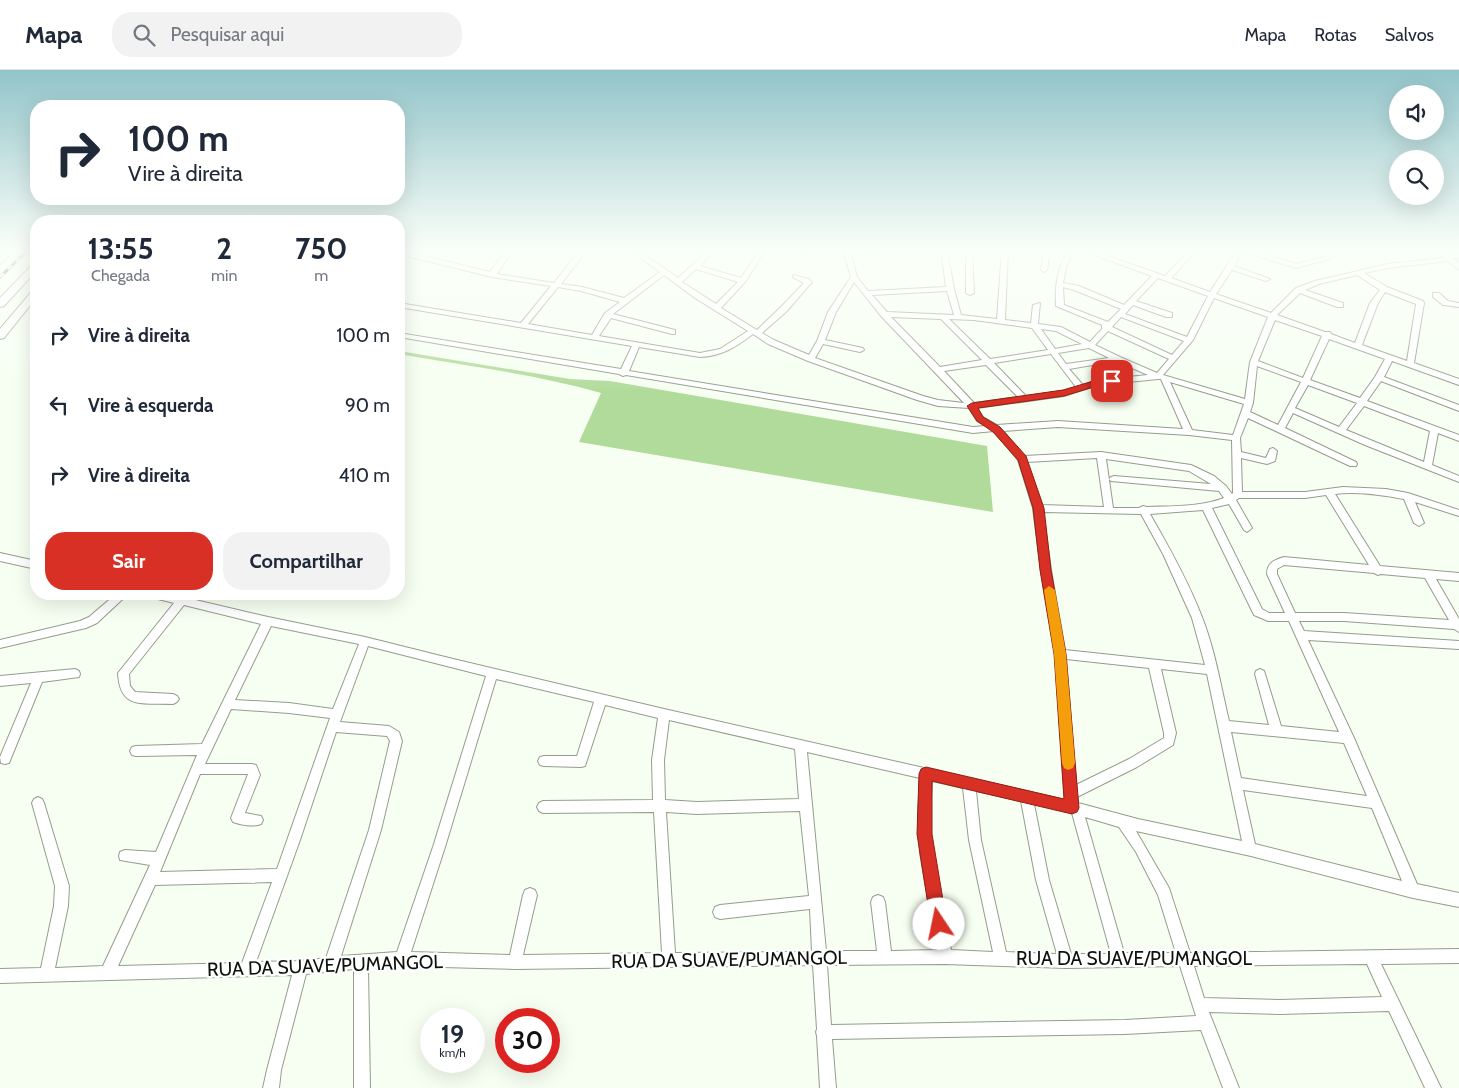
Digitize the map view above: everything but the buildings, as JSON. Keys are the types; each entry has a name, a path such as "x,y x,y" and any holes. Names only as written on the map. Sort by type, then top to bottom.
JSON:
{"highway":[{"path":"0,336 30,299"}],"street":[{"path":"523,326 545,298"},
{"path":"613,298 626,301"},
{"path":"594,337 608,316 631,298"},
{"path":"701,298 755,332 811,359 938,403 972,406 1064,393 1097,383 1161,377"},
{"path":"716,308 726,298"},
{"path":"405,306 636,345 713,355 729,348 755,332 784,310 795,298"},
{"path":"811,359 832,312 841,298"},
{"path":"870,298 972,406 980,419 997,430 1022,459 1038,508 1060,654 1073,804 1119,959"},
{"path":"952,298 958,317"},
{"path":"1002,322 1003,298"},
{"path":"1060,298 1061,308 1107,326 1173,358"},
{"path":"1096,298 1122,311 1189,340"},
{"path":"938,370 1091,345 1135,298"},
{"path":"1161,377 1173,358 1189,340 1211,298"},
{"path":"1220,298 1459,382"},
{"path":"1234,498 1237,454 1236,438 1249,403 1254,362 1273,315 1291,298"},
{"path":"1320,298 1340,305"},
{"path":"1358,345 1371,309 1378,298"},
{"path":"1406,298 1420,303 1410,364"},
{"path":"1439,298 1446,303 1459,305"},
{"path":"1131,302 1169,315"},
{"path":"1037,305 1034,325 1081,388"},
{"path":"884,314 958,317 1058,329 1117,359 1161,377 1249,403"},
{"path":"608,316 672,332"},
{"path":"944,317 1024,398"},
{"path":"1280,429 1306,380 1327,334"},
{"path":"405,336 623,374 973,430 997,430 1058,424 1189,432 1236,438"},
{"path":"821,340 860,350"},
{"path":"623,374 636,345"},
{"path":"1342,431 1390,357"},
{"path":"1064,367 1117,359"},
{"path":"1254,362 1459,438"},
{"path":"1161,377 1189,432"},
{"path":"1378,378 1459,408"},
{"path":"1291,410 1459,479"},
{"path":"1244,414 1353,464"},
{"path":"1427,467 1435,429"},
{"path":"1237,454 1268,461 1272,459 1273,451"},
{"path":"1022,459 1101,454 1191,468 1209,476 1234,498 1247,528"},
{"path":"1101,454 1109,510"},
{"path":"1114,479 1223,488"},
{"path":"1038,508 1061,510 1143,510 1206,506 1234,498 1360,490 1408,496 1459,513"},
{"path":"1328,493 1378,571"},
{"path":"1408,496 1419,522"},
{"path":"1206,506 1258,612 1268,617 1292,616 1457,622"},
{"path":"1143,510 1168,554 1196,618 1212,670 1250,850"},
{"path":"0,558 30,565"},
{"path":"1413,891 1348,738 1272,574 1272,568 1276,564 1284,562 1459,577"},
{"path":"1430,576 1457,622"},
{"path":"0,644 82,625 93,620 115,600"},
{"path":"178,600 365,641 492,673 801,744 969,785 1027,798 1073,804 1124,823 1250,850 1413,891 1459,900"},
{"path":"173,699 133,697 124,690 123,673 182,601"},
{"path":"107,974 151,878 196,769 268,621"},
{"path":"1300,635 1459,645"},
{"path":"247,968 294,840 334,721 365,641"},
{"path":"1060,654 1212,670"},
{"path":"1073,804 1169,741 1170,734 1154,664"},
{"path":"402,959 439,847 492,673"},
{"path":"0,680 74,674"},
{"path":"1260,674 1277,732"},
{"path":"4,759 38,678"},
{"path":"544,761 581,762 601,698"},
{"path":"227,704 289,708 334,721 389,731 396,736 375,830 331,965"},
{"path":"664,714 658,760 669,961"},
{"path":"1224,726 1348,738"},
{"path":"801,744 805,805 821,958 823,1032 828,1088"},
{"path":"136,751 206,749"},
{"path":"196,769 252,769 254,775 237,818 257,820"},
{"path":"926,774 924,816 926,853 945,957"},
{"path":"1236,782 1375,803"},
{"path":"969,785 975,840 1001,959"},
{"path":"1027,798 1042,882 1066,961"},
{"path":"38,803 62,886 61,906 46,976"},
{"path":"543,807 660,806 697,808 805,805"},
{"path":"1124,823 1164,893 1205,1023 1231,1088"},
{"path":"125,856 158,860"},
{"path":"151,878 280,875"},
{"path":"515,962 530,895"},
{"path":"720,912 816,902"},
{"path":"878,902 885,958"},
{"path":"1370,956 1433,1088"},
{"name":"RUA DA SUAVE/PUMANGOL","path":"0,976 302,968 361,961 402,959 515,962 945,957 1066,961 1459,956"},
{"path":"361,961 362,1088"},
{"path":"271,1088 274,1070 302,968"},
{"path":"1199,1005 1280,1007 1393,1004"},
{"path":"823,1032 1125,1027 1205,1023"}],"shaded area":[{"path":"405,352 570,379 610,381 987,446 993,512 579,442 601,393 526,375 405,355"}],"slow traffic":[{"path":"1049,590 1060,654 1068,763"}],"route":[{"path":"939,924 924,834 926,774 1072,808 1060,654 1038,508 1022,459 997,430 980,419 972,406 1064,393 1097,383 1112,381"}]}
